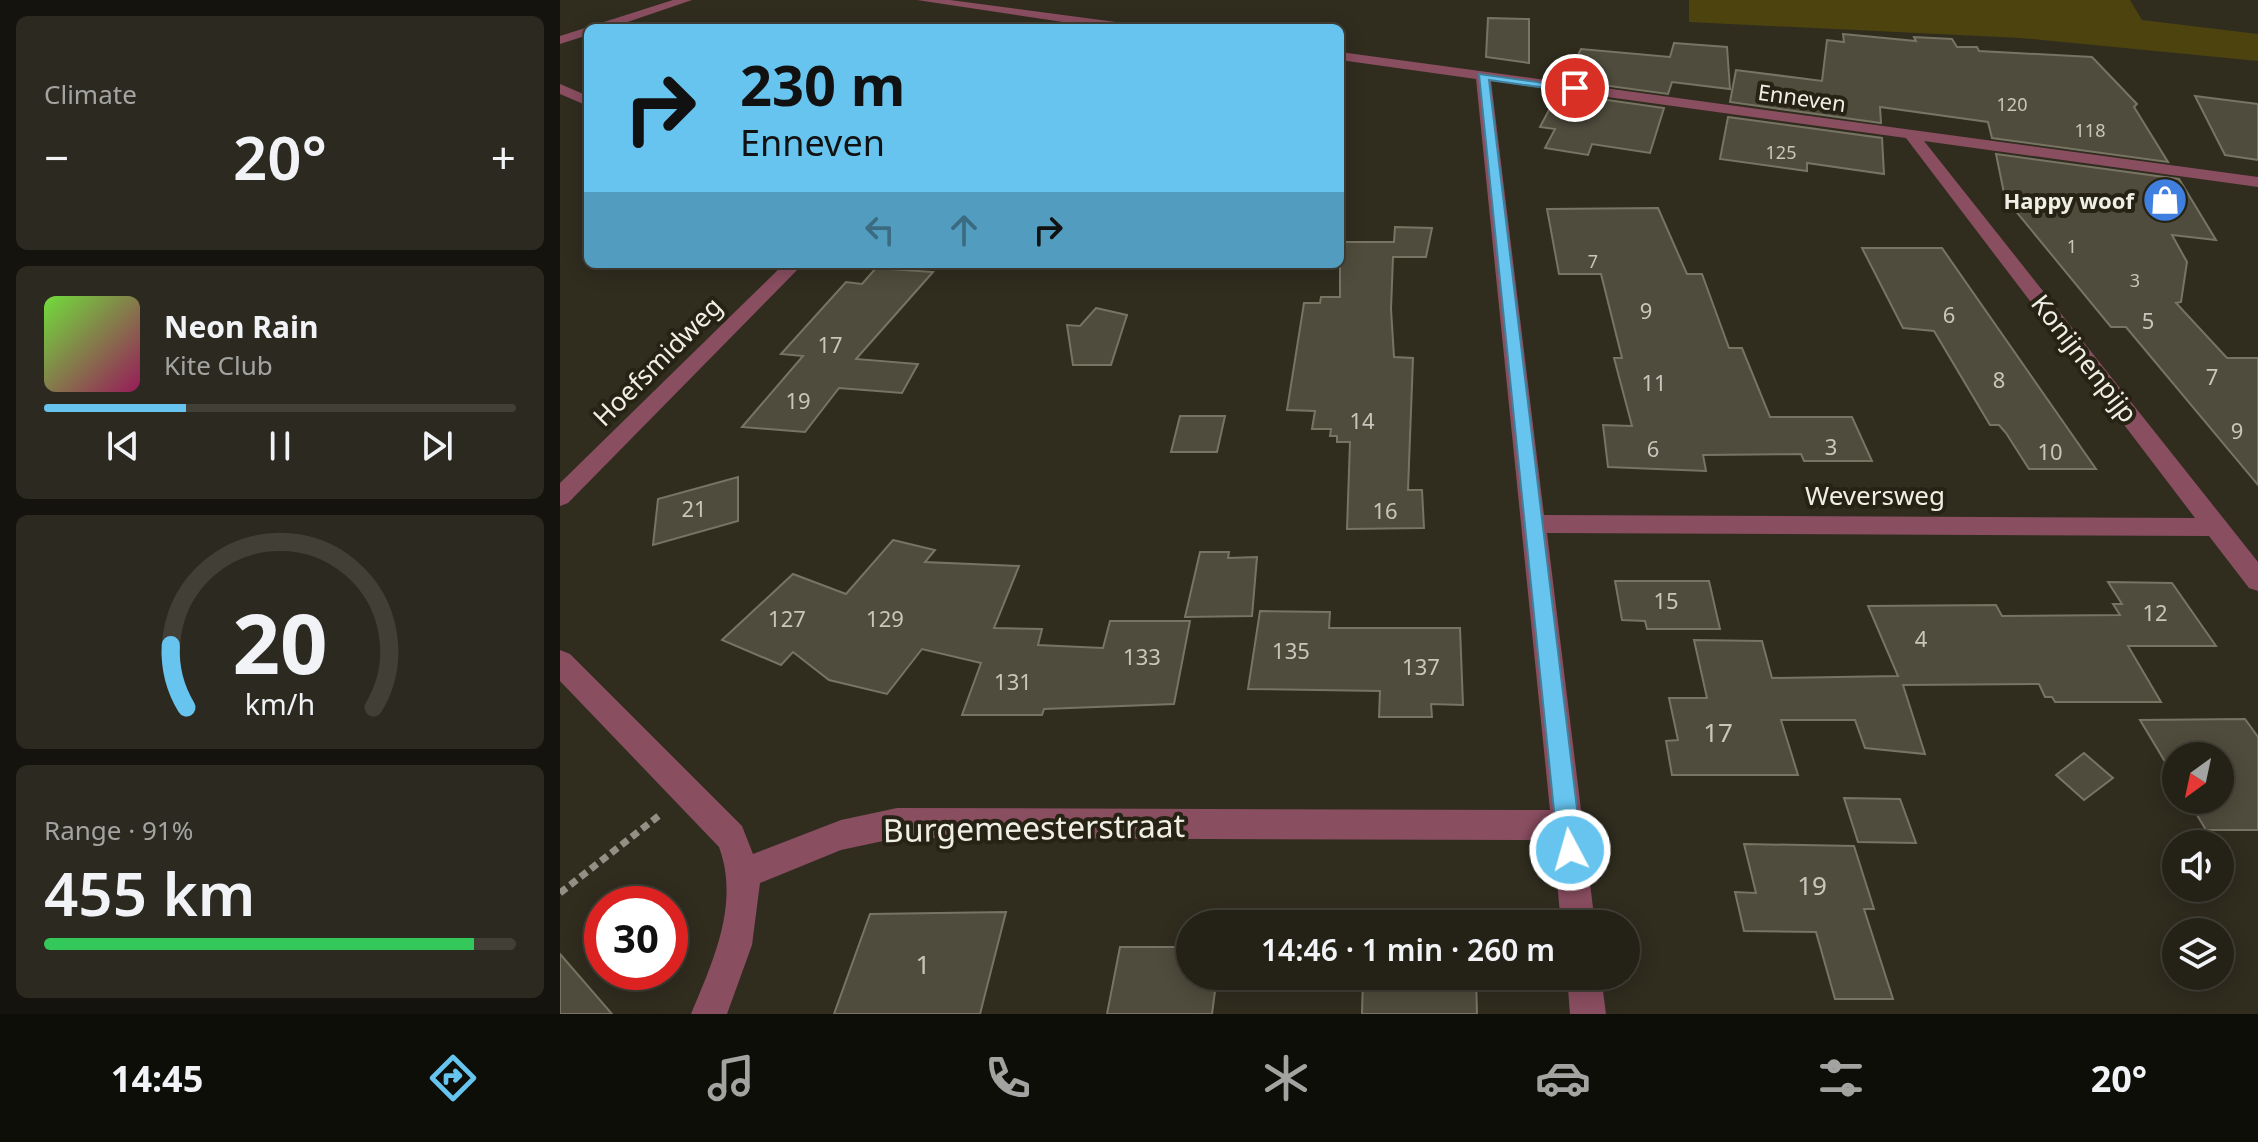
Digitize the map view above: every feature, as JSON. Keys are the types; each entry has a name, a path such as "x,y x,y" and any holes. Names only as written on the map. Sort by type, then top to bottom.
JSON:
{"street":[{"path":"610,24 686,0"},
{"path":"923,0 1101,24"},
{"path":"1033,24 1057,0"},
{"path":"560,40 584,32"},
{"name":"Enneven","path":"1344,57 2258,182"},
{"path":"1483,76 1576,910"},
{"path":"560,88 584,100"},
{"name":"Konijnenpijp","path":"1911,134 2258,581"},
{"name":"Hoefsmidweg","path":"560,497 790,268"},
{"name":"Weversweg","path":"1534,524 2215,527"},
{"path":"560,662 690,791 731,837 743,874 732,952 709,1014"},
{"name":"Burgemeesterstraat","path":"743,874 841,835 897,823 1567,825"},
{"path":"1585,990 1588,1014"}],"path":[{"path":"560,893 690,791"}],"shaded area":[{"path":"1689,0 2130,0 2142,20 2258,34 2258,61 2021,38 1689,22"}],"building":[{"path":"1488,18 1529,19 1529,63 1486,57"},
{"path":"1843,34 1916,41 1914,37 1952,39 1957,47 1977,47 1979,51 2092,57 2137,104 2134,107 2168,162 1992,138 1988,122 1880,107 1881,123 1730,102 1736,70 1822,81 1827,40 1844,42"},
{"path":"1674,43 1727,47 1730,89 1672,82 1668,94 1565,80 1581,49 1670,57"},
{"path":"1558,93 1664,108 1650,153 1592,144 1588,155 1545,148 1555,129 1540,127"},
{"path":"2195,96 2258,104 2258,160 2225,155"},
{"path":"1728,117 1882,138 1884,174 1807,163 1807,171 1720,159"},
{"path":"1996,154 2179,179 2216,240 2172,235 2187,262 2181,302 2176,303 2227,358 2258,358 2258,485 2126,327 2111,327 2005,198"},
{"path":"1658,208 1687,274 1702,274 1729,348 1742,348 1770,417 1852,417 1872,461 1804,461 1801,454 1703,455 1706,471 1608,467 1603,425 1632,426 1614,358 1622,358 1601,274 1559,274 1547,209"},
{"path":"1395,227 1432,228 1426,257 1393,257 1391,309 1394,357 1413,358 1408,490 1422,490 1424,528 1347,529 1350,442 1337,442 1337,436 1330,436 1331,429 1312,429 1315,411 1287,410 1304,303 1320,303 1321,297 1340,297 1344,242 1394,242"},
{"path":"1862,248 1942,248 2096,469 2029,469 1999,425 1990,425 1934,331 1903,328"},
{"path":"876,268 933,272 856,359 918,364 902,393 839,388 805,432 742,427 803,356 781,354 846,282 862,284"},
{"path":"1096,308 1127,315 1111,365 1073,365 1067,325 1080,326"},
{"path":"1180,416 1225,416 1217,452 1171,452"},
{"path":"738,477 738,521 653,545 658,499"},
{"path":"893,540 935,550 925,562 1019,566 994,628 1042,629 1038,645 1103,648 1110,621 1190,621 1174,704 1044,709 1042,715 962,715 981,663 922,649 887,694 829,680 793,652 781,665 722,640 793,574 846,594"},
{"path":"1200,552 1229,552 1228,558 1257,557 1252,616 1185,617"},
{"path":"1615,581 1709,581 1720,629 1647,629 1645,621 1622,620"},
{"path":"2108,582 2172,583 2216,646 2128,646 2161,702 2055,702 2052,697 2045,697 2039,684 1903,685 1925,754 1865,748 1855,720 1781,720 1798,775 1672,775 1666,741 1678,740 1669,698 1707,698 1694,640 1762,641 1772,678 1898,676 1868,606 1996,605 2002,616 2120,615 2113,604 2122,604"},
{"path":"1260,611 1330,612 1329,628 1460,628 1463,705 1431,704 1432,717 1379,717 1380,691 1248,689"},
{"path":"2245,719 2258,737 2258,830 2206,830 2196,814 2234,814 2234,742 2162,742 2162,757 2140,720"},
{"path":"2084,753 2113,778 2084,800 2056,775"},
{"path":"1844,798 1900,799 1916,843 1858,842"},
{"path":"1744,844 1854,846 1874,909 1864,909 1893,999 1835,999 1816,932 1744,931 1735,892 1756,893"},
{"path":"1006,912 980,1014 834,1014 870,914"},
{"path":"1120,947 1176,947 1176,990 1215,990 1212,1014 1107,1014"},
{"path":"560,954 584,982 584,990 591,990 612,1014 560,1014"},
{"path":"1363,990 1476,990 1477,1014 1362,1014"}],"place":[{"name":"Happy woof","path":"2165,200"}],"route":[{"path":"1570,850 1483,76 1575,88"}]}
